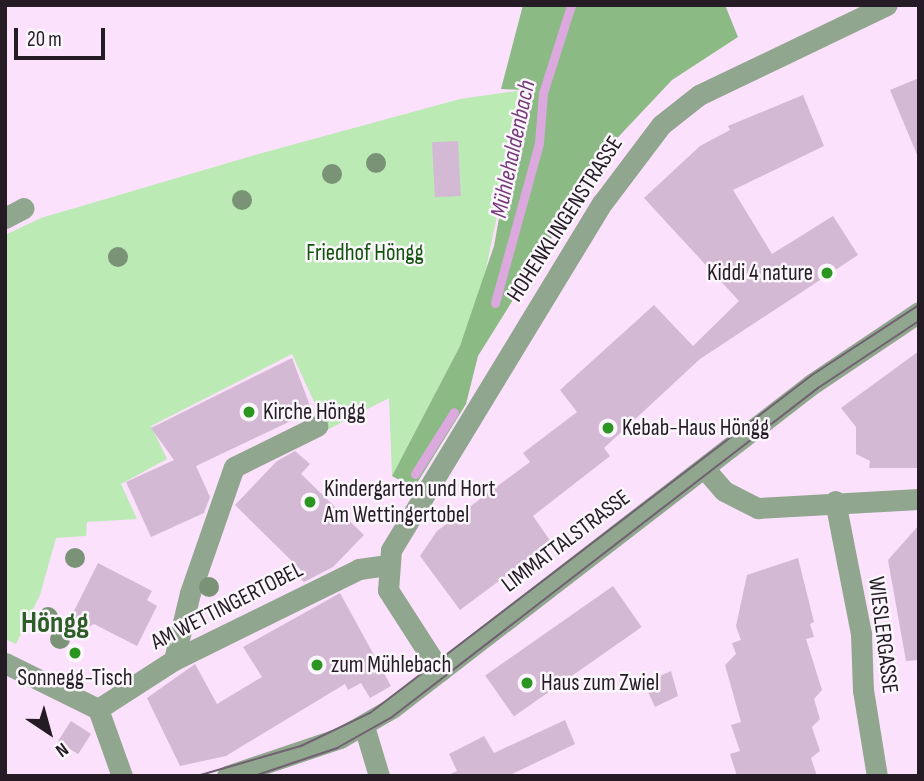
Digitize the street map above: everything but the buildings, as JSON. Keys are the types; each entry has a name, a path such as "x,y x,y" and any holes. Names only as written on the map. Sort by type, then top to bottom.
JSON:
{"street":[{"name":"HOHENKLINGENSTRASSE","path":"386,565 400,532 603,202 661,125 748,67 887,5"},
{"name":"LIMMATTALSTRASSE","path":"226,776 307,752 364,726 440,671 843,361 919,312"},
{"path":"174,660 190,593 234,467 317,426"},
{"path":"705,468 724,491 758,508 835,501 919,499"},
{"name":"WIESLERGASSE","path":"835,501 865,669 863,690 877,776"},
{"name":"AM WETTINGERTOBEL","path":"98,709 174,660 359,569 386,565"},
{"path":"386,565 388,590 399,613 440,671"},
{"path":"5,663 98,709 122,776"},
{"path":"364,726 379,776"}],"green space":[{"path":"523,5 725,5 738,37 672,80 607,149 478,356 466,404 414,488 392,476 460,346 494,246 522,90 501,89"},
{"name":"Friedhof Höngg","path":"523,90 481,293 460,346 392,476 389,398 327,430 292,354 151,426 167,459 121,484 137,519 87,522 86,536 56,538 40,595 16,644 5,639 5,235 41,218 248,157 460,99"}],"waterway":[{"name":"Mühlehaldenbach","path":"495,303 539,143 543,93 571,5"},
{"name":"Mühlehaldenbach","path":"415,474 454,412"}],"tram line":[{"path":"197,776 301,746 370,713 812,375 919,305"},
{"path":"254,776 337,748 392,717 818,388 919,321"}],"place":[{"name":"Kiddi 4 nature","path":"827,273"},
{"name":"Kirche Höngg","path":"249,412"},
{"name":"Kebab-Haus Höngg","path":"608,428"},
{"name":"Kindergarten und Hort Am Wettingertobel","path":"310,502"},
{"name":"Sonnegg-Tisch","path":"75,653"},
{"name":"zum Mühlebach","path":"317,665"},
{"name":"Haus zum Zwiel","path":"527,683"}],"district":[{"name":"Höngg","path":"55,623"}]}
